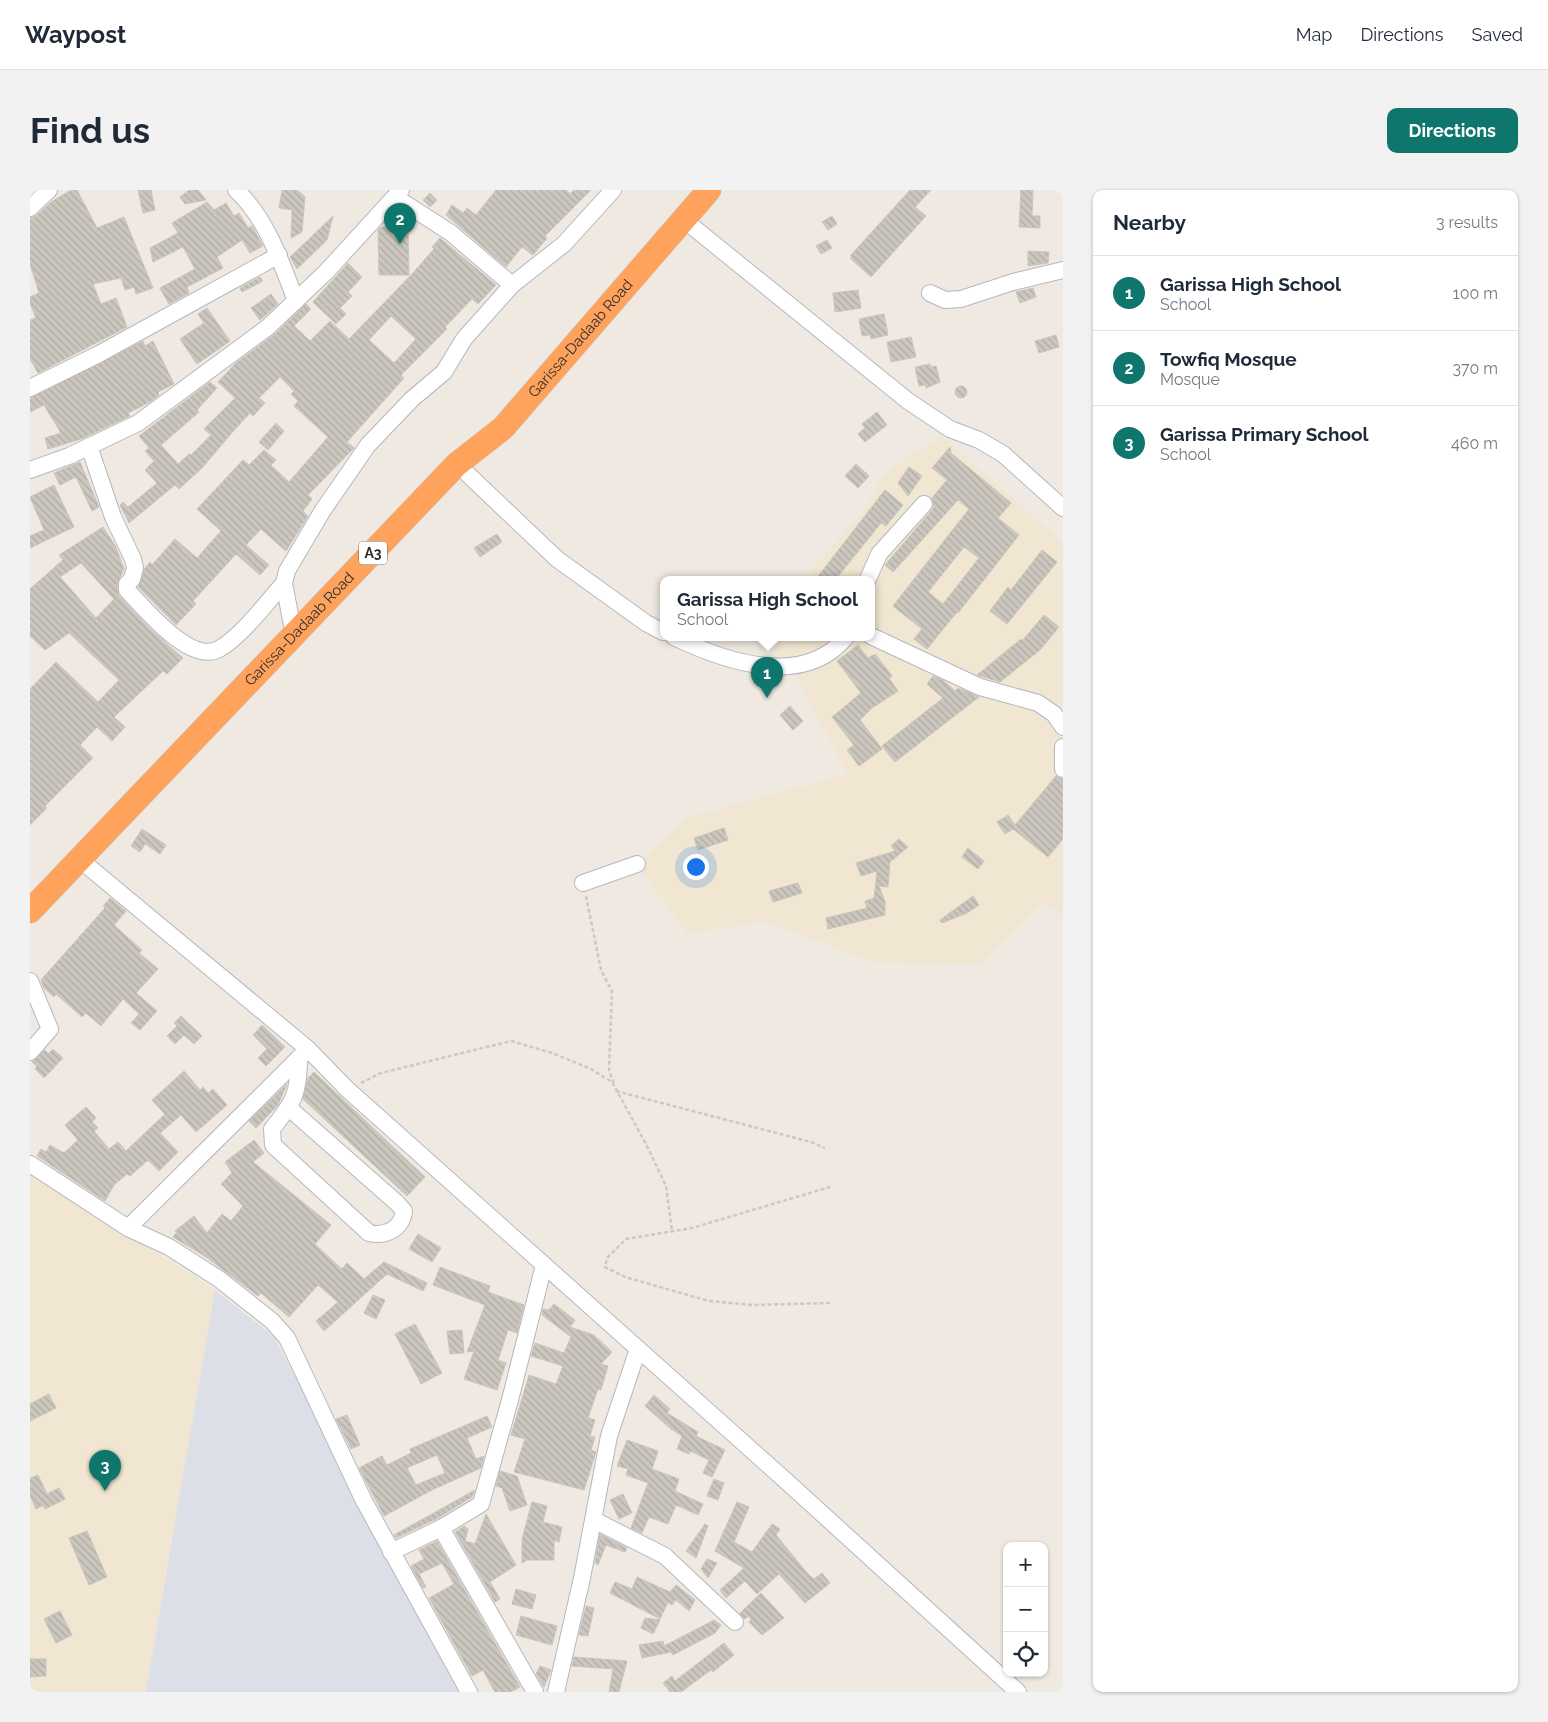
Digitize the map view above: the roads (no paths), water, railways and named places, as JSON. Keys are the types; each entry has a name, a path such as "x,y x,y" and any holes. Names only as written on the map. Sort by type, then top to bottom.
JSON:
{"highway":[{"name":"Garissa-Dadaab Road","path":"30,911 78,858 294,636 456,464 502,428 709,190"}],"street":[{"path":"236,190 251,204 279,255 296,301"},
{"path":"294,636 284,583 287,571 323,510 368,445 412,399 444,372 464,339 512,286 564,244 613,190"},
{"path":"30,208 44,192"},
{"path":"30,470 138,424 268,327 296,301 398,194 450,233 512,286"},
{"path":"683,219 908,401 950,429 979,440 1003,454 1063,508"},
{"path":"30,388 99,354 279,255"},
{"path":"930,294 945,300 961,299 1013,282 1063,270"},
{"path":"89,446 113,517 133,559 135,568 132,579 127,584 127,590 160,625 195,651 206,653 218,650 232,639 284,583"},
{"path":"456,464 557,559 646,623 660,630"},
{"path":"869,576 879,554 924,504"},
{"path":"875,638 980,687 1038,703 1054,714 1063,727"},
{"path":"682,641 705,652 747,664 784,666 812,662 842,641"},
{"path":"1063,747 1063,769"},
{"path":"78,858 303,1054 347,1089 1018,1692"},
{"path":"583,883 637,864"},
{"path":"30,981 50,1029 30,1052"},
{"path":"289,1108 404,1211 403,1218 399,1224 388,1234 379,1236 369,1233 273,1145 272,1128 289,1108 299,1084 303,1054"},
{"path":"128,1228 303,1054"},
{"path":"30,1164 128,1228 169,1247 219,1279 272,1321 286,1338 364,1501 469,1692"},
{"path":"391,1552 441,1528 481,1504 510,1400 544,1265"},
{"path":"556,1692 594,1520 609,1436 638,1349"},
{"path":"594,1520 665,1556 735,1622"},
{"path":"441,1528 535,1692"}],"place":[{"name":"Towfiq Mosque","path":"400,244"},
{"name":"Garissa High School","path":"767,698"},
{"name":"Garissa Primary School","path":"105,1491"}]}
